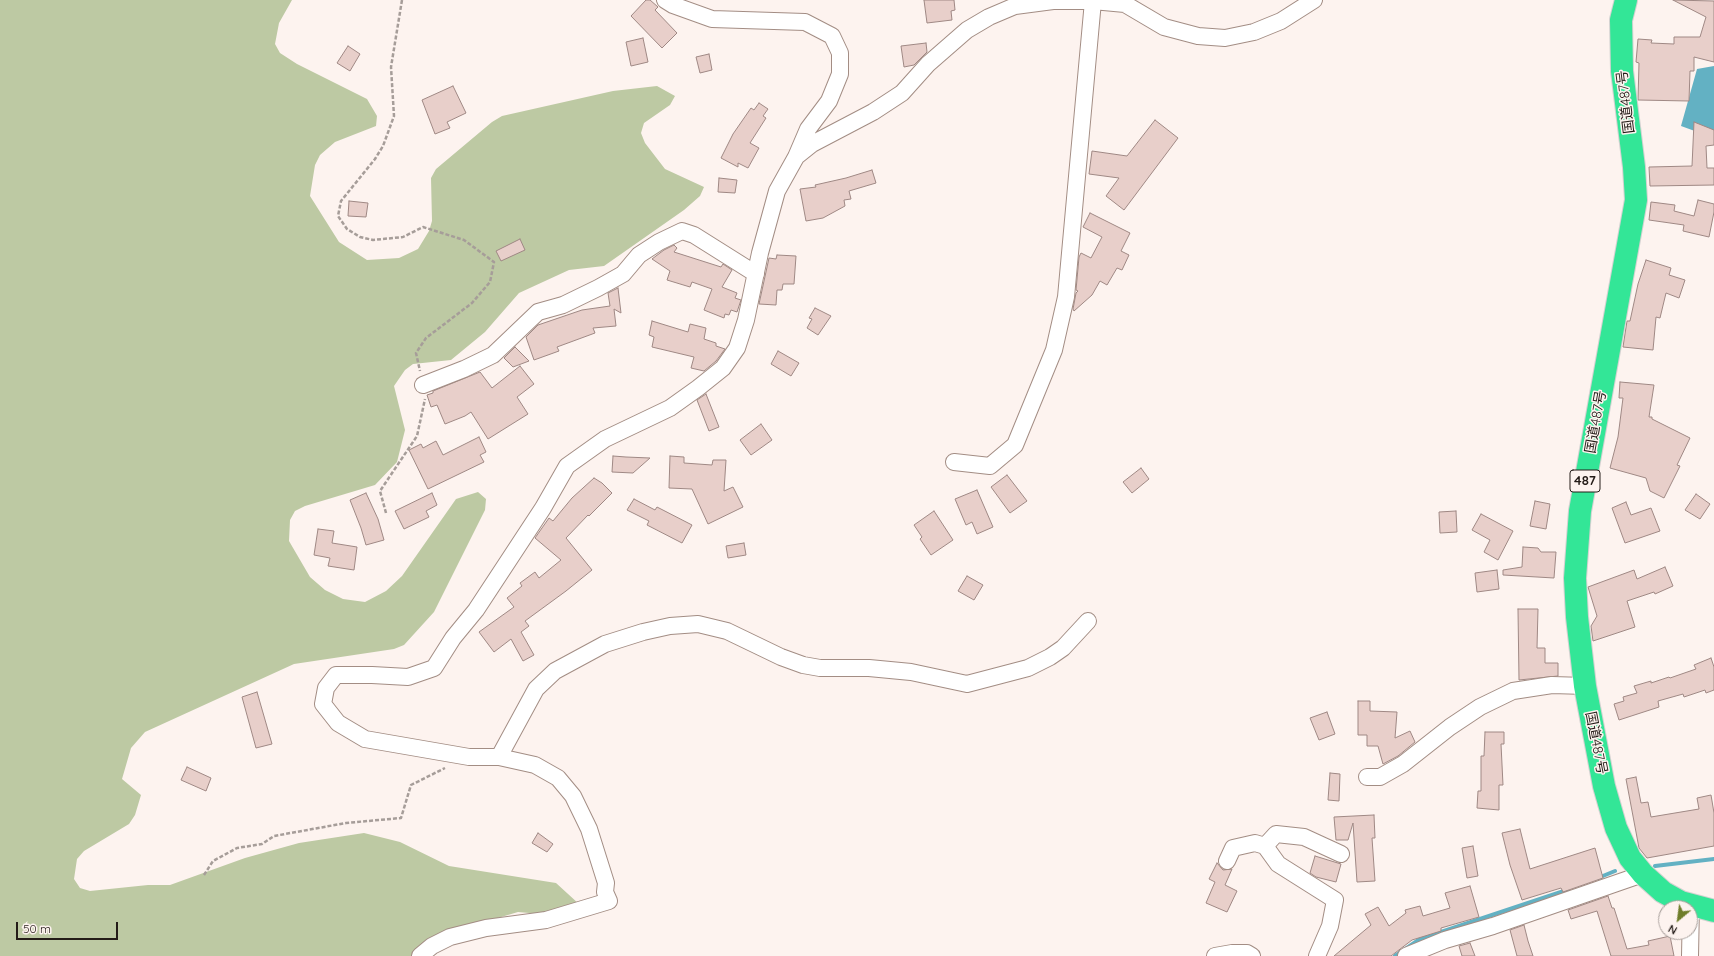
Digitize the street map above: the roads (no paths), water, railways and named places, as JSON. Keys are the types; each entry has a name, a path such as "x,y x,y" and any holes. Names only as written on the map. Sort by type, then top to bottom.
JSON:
{"highway":[{"name":"国道487号","path":"1626,0 1621,20 1622,71 1634,167 1636,200 1580,511 1575,578 1577,617 1585,686 1604,786 1616,828 1630,858 1643,874 1663,892 1677,900"},
{"name":"国道487号","path":"1698,907 1714,911"}],"street":[{"path":"420,956 432,946 450,937 486,928 546,920 609,901 605,892 606,883 589,829 573,796 558,778 535,765 499,757 469,757 365,740 338,723 323,704 326,688 336,675 372,674 408,677 434,668 453,638 476,610 542,508 567,466 604,439 670,408 723,368 737,348 746,320 777,190 796,157 808,129 829,100 840,74 840,53 832,36 805,22 712,20 673,5 665,0"},
{"path":"796,157 812,144 873,112 902,93 928,64 967,30 989,17 1015,6 1053,1 1125,2 1164,27 1198,36 1225,38 1254,32 1281,21 1314,0"},
{"path":"954,462 990,466 1015,445 1054,350 1066,297 1093,1"},
{"path":"423,386 464,369 493,354 538,312 563,304 598,288 623,274 638,254 682,231 694,235 756,274"},
{"path":"499,757 536,689 555,670 605,644 643,632 670,626 698,624 726,631 781,657 803,665 820,668 869,668 911,672 967,684 1028,668 1050,657 1062,648 1088,621"},
{"path":"1367,777 1380,777 1403,764 1450,727 1480,706 1514,691 1552,685 1585,686"},
{"path":"1265,846 1276,834 1304,837 1341,854"},
{"path":"1228,861 1233,848 1255,843 1265,846 1278,864 1335,900 1330,926 1317,956"},
{"path":"1406,956 1445,940 1493,926 1643,874"},
{"path":"1690,940 1690,956"},
{"path":"1215,956 1232,953 1247,953 1252,956"}],"water":[{"path":"1714,66 1714,138 1681,126 1697,69"}],"waterway":[{"path":"1655,866 1714,859"},
{"path":"1598,878 1615,871"},
{"path":"1395,956 1420,939 1567,890"}]}
